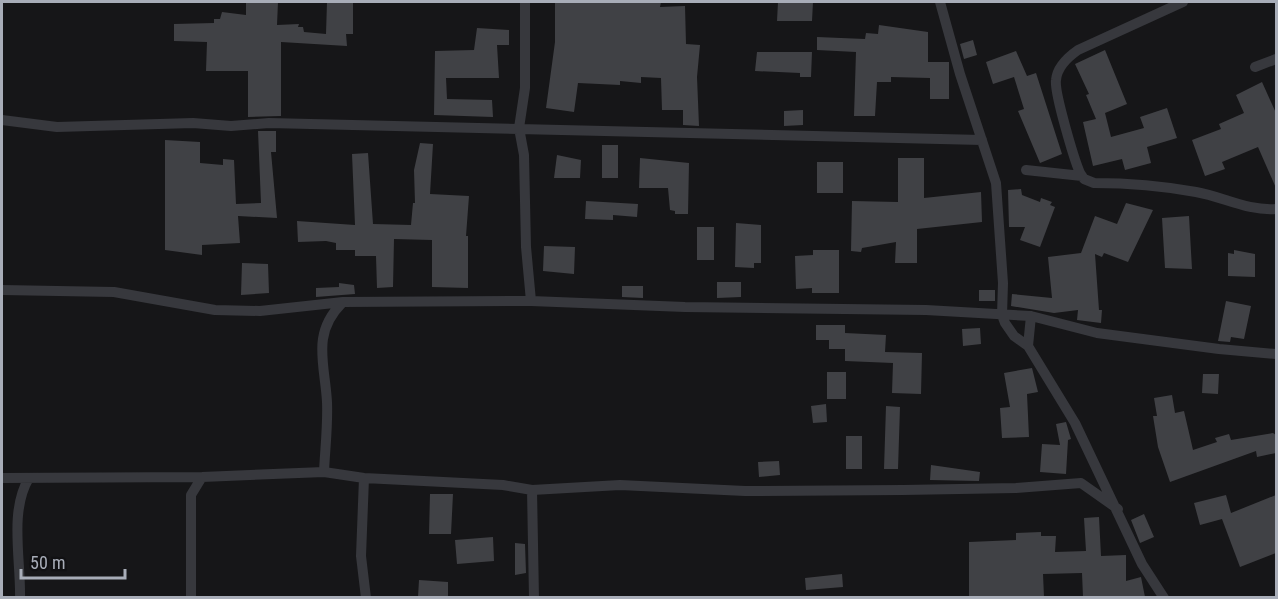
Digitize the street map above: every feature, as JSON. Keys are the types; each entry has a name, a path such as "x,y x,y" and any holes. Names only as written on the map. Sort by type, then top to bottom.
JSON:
{"street":[{"path":"525,2 525,88 519,128 524,155 526,248 531,301"},
{"path":"940,2 960,74 996,183 1003,283 1002,315 1008,329 1028,346 1075,423 1118,509 1142,564 1164,597"},
{"path":"1082,176 1056,94 1056,80 1060,70 1068,57 1077,50 1183,2"},
{"path":"1255,67 1276,59"},
{"path":"2,120 57,127 193,123 231,126 269,123 982,140"},
{"path":"1026,170 1082,176 1094,183 1184,190 1218,197 1247,209 1276,209"},
{"path":"2,290 114,292 215,310 260,311 343,302 531,301 1031,316 1097,333 1276,354"},
{"path":"324,472 327,410 322,348 330,315 343,302"},
{"path":"1028,346 1031,316"},
{"path":"2,478 202,477 324,472 364,478 503,485 532,490 620,485 745,490 903,490 1016,488 1081,483 1118,509"},
{"path":"191,597 191,495 202,477"},
{"path":"21,597 20,497 30,478"},
{"path":"364,478 362,556 366,597"},
{"path":"532,490 534,597"}],"building":[{"path":"246,2 278,2 277,25 299,24 298,27 303,27 304,32 326,34 327,2 353,2 353,34 346,34 347,46 281,42 281,116 248,117 248,71 206,71 207,42 174,41 174,24 214,23 214,19 220,19 222,12 246,15"},
{"path":"555,2 661,2 660,7 685,6 686,44 700,45 697,77 699,126 683,125 683,110 662,110 661,78 641,77 641,83 620,81 620,85 578,83 574,112 546,108 555,42"},
{"path":"778,2 813,2 812,21 777,21"},
{"path":"879,25 928,32 928,62 949,62 949,99 930,99 930,78 891,77 891,82 877,82 875,116 854,116 856,52 817,50 817,37 865,39 866,33 878,34"},
{"path":"477,28 509,30 509,45 497,45 499,78 446,78 447,99 492,100 493,117 434,115 435,51 474,50"},
{"path":"973,40 977,55 964,59 960,44"},
{"path":"1105,50 1127,104 1105,113 1111,137 1144,128 1140,117 1167,108 1177,138 1147,147 1151,163 1125,170 1122,159 1093,166 1083,122 1096,119 1086,95 1089,94 1075,64"},
{"path":"1016,51 1027,76 1036,73 1062,154 1040,163 1018,111 1024,109 1014,77 993,84 986,62"},
{"path":"757,52 812,52 811,77 800,77 800,73 755,71"},
{"path":"1262,82 1276,113 1276,188 1258,147 1222,162 1225,169 1205,176 1192,140 1221,129 1219,124 1244,113 1236,95"},
{"path":"803,110 803,125 784,126 784,111"},
{"path":"258,131 276,131 276,152 271,152 277,218 238,216 240,243 202,245 202,255 165,250 165,140 200,142 200,163 223,165 223,159 234,160 236,204 261,203"},
{"path":"420,143 433,144 430,194 469,196 466,236 468,236 468,288 432,287 432,240 394,239 393,287 377,288 376,256 355,256 355,250 336,250 336,243 326,241 298,242 297,221 355,225 352,154 368,153 373,224 411,225 413,203 415,203 414,170"},
{"path":"602,145 618,145 618,178 602,178"},
{"path":"557,155 581,160 580,178 554,178"},
{"path":"640,158 689,163 688,214 675,214 675,211 670,210 668,188 639,188"},
{"path":"898,158 924,158 924,198 981,192 982,222 917,229 917,263 895,263 896,242 862,248 861,252 851,251 852,201 898,202"},
{"path":"817,162 843,162 843,193 817,193"},
{"path":"1021,189 1022,195 1040,202 1041,198 1052,202 1050,205 1055,207 1040,247 1020,240 1025,227 1009,227 1008,190"},
{"path":"586,201 638,204 637,217 613,215 613,220 585,219"},
{"path":"1126,203 1153,210 1128,262 1104,253 1102,257 1095,254 1099,310 1102,310 1101,323 1077,320 1078,310 1054,313 1011,306 1012,294 1052,298 1048,257 1081,253 1095,216 1117,224"},
{"path":"1189,216 1192,269 1165,268 1162,218"},
{"path":"736,223 761,225 761,263 754,263 754,268 735,267"},
{"path":"697,227 714,227 714,260 697,260"},
{"path":"544,246 575,247 574,274 543,271"},
{"path":"813,250 839,250 839,293 812,293 812,288 796,289 795,256 813,255"},
{"path":"1234,250 1255,254 1255,277 1228,276 1228,253 1234,254"},
{"path":"242,263 268,264 269,293 241,295"},
{"path":"717,282 741,282 741,297 717,298"},
{"path":"339,283 354,285 355,294 316,297 316,288 339,287"},
{"path":"622,286 643,286 643,298 622,297"},
{"path":"979,290 995,290 995,301 979,301"},
{"path":"1226,301 1251,306 1244,339 1231,337 1230,342 1218,341"},
{"path":"816,325 845,325 845,333 886,335 885,352 922,353 921,394 892,393 893,363 845,361 845,349 829,349 829,340 816,340"},
{"path":"980,328 981,344 963,346 962,329"},
{"path":"1032,368 1038,392 1027,394 1029,437 1002,438 1000,408 1010,407 1004,373"},
{"path":"827,372 846,372 846,399 827,399"},
{"path":"1203,374 1219,374 1218,394 1202,393"},
{"path":"1172,395 1175,413 1184,411 1193,450 1217,442 1215,438 1229,434 1231,440 1273,433 1276,435 1276,453 1257,457 1256,451 1170,482 1158,447 1153,416 1157,416 1154,398"},
{"path":"826,404 827,422 813,423 811,406"},
{"path":"886,406 900,407 898,469 884,469"},
{"path":"1066,422 1071,439 1068,440 1066,474 1040,472 1042,444 1060,445 1056,424"},
{"path":"846,436 862,436 862,469 846,469"},
{"path":"779,461 780,475 759,477 758,462"},
{"path":"931,465 980,472 979,481 930,480"},
{"path":"430,494 453,494 451,534 429,534"},
{"path":"1226,495 1231,513 1276,495 1276,553 1240,567 1222,519 1200,525 1194,503"},
{"path":"1144,514 1154,537 1140,543 1131,520"},
{"path":"1099,517 1101,556 1126,555 1126,581 1141,577 1145,597 1083,597 1082,573 1043,574 1044,597 969,597 969,542 1016,540 1016,533 1041,532 1041,536 1056,536 1055,552 1086,551 1084,518"},
{"path":"493,537 494,561 457,564 455,540"},
{"path":"515,543 525,544 526,573 515,575"},
{"path":"842,574 843,587 806,590 805,578"},
{"path":"419,580 448,582 448,597 418,597"}]}
